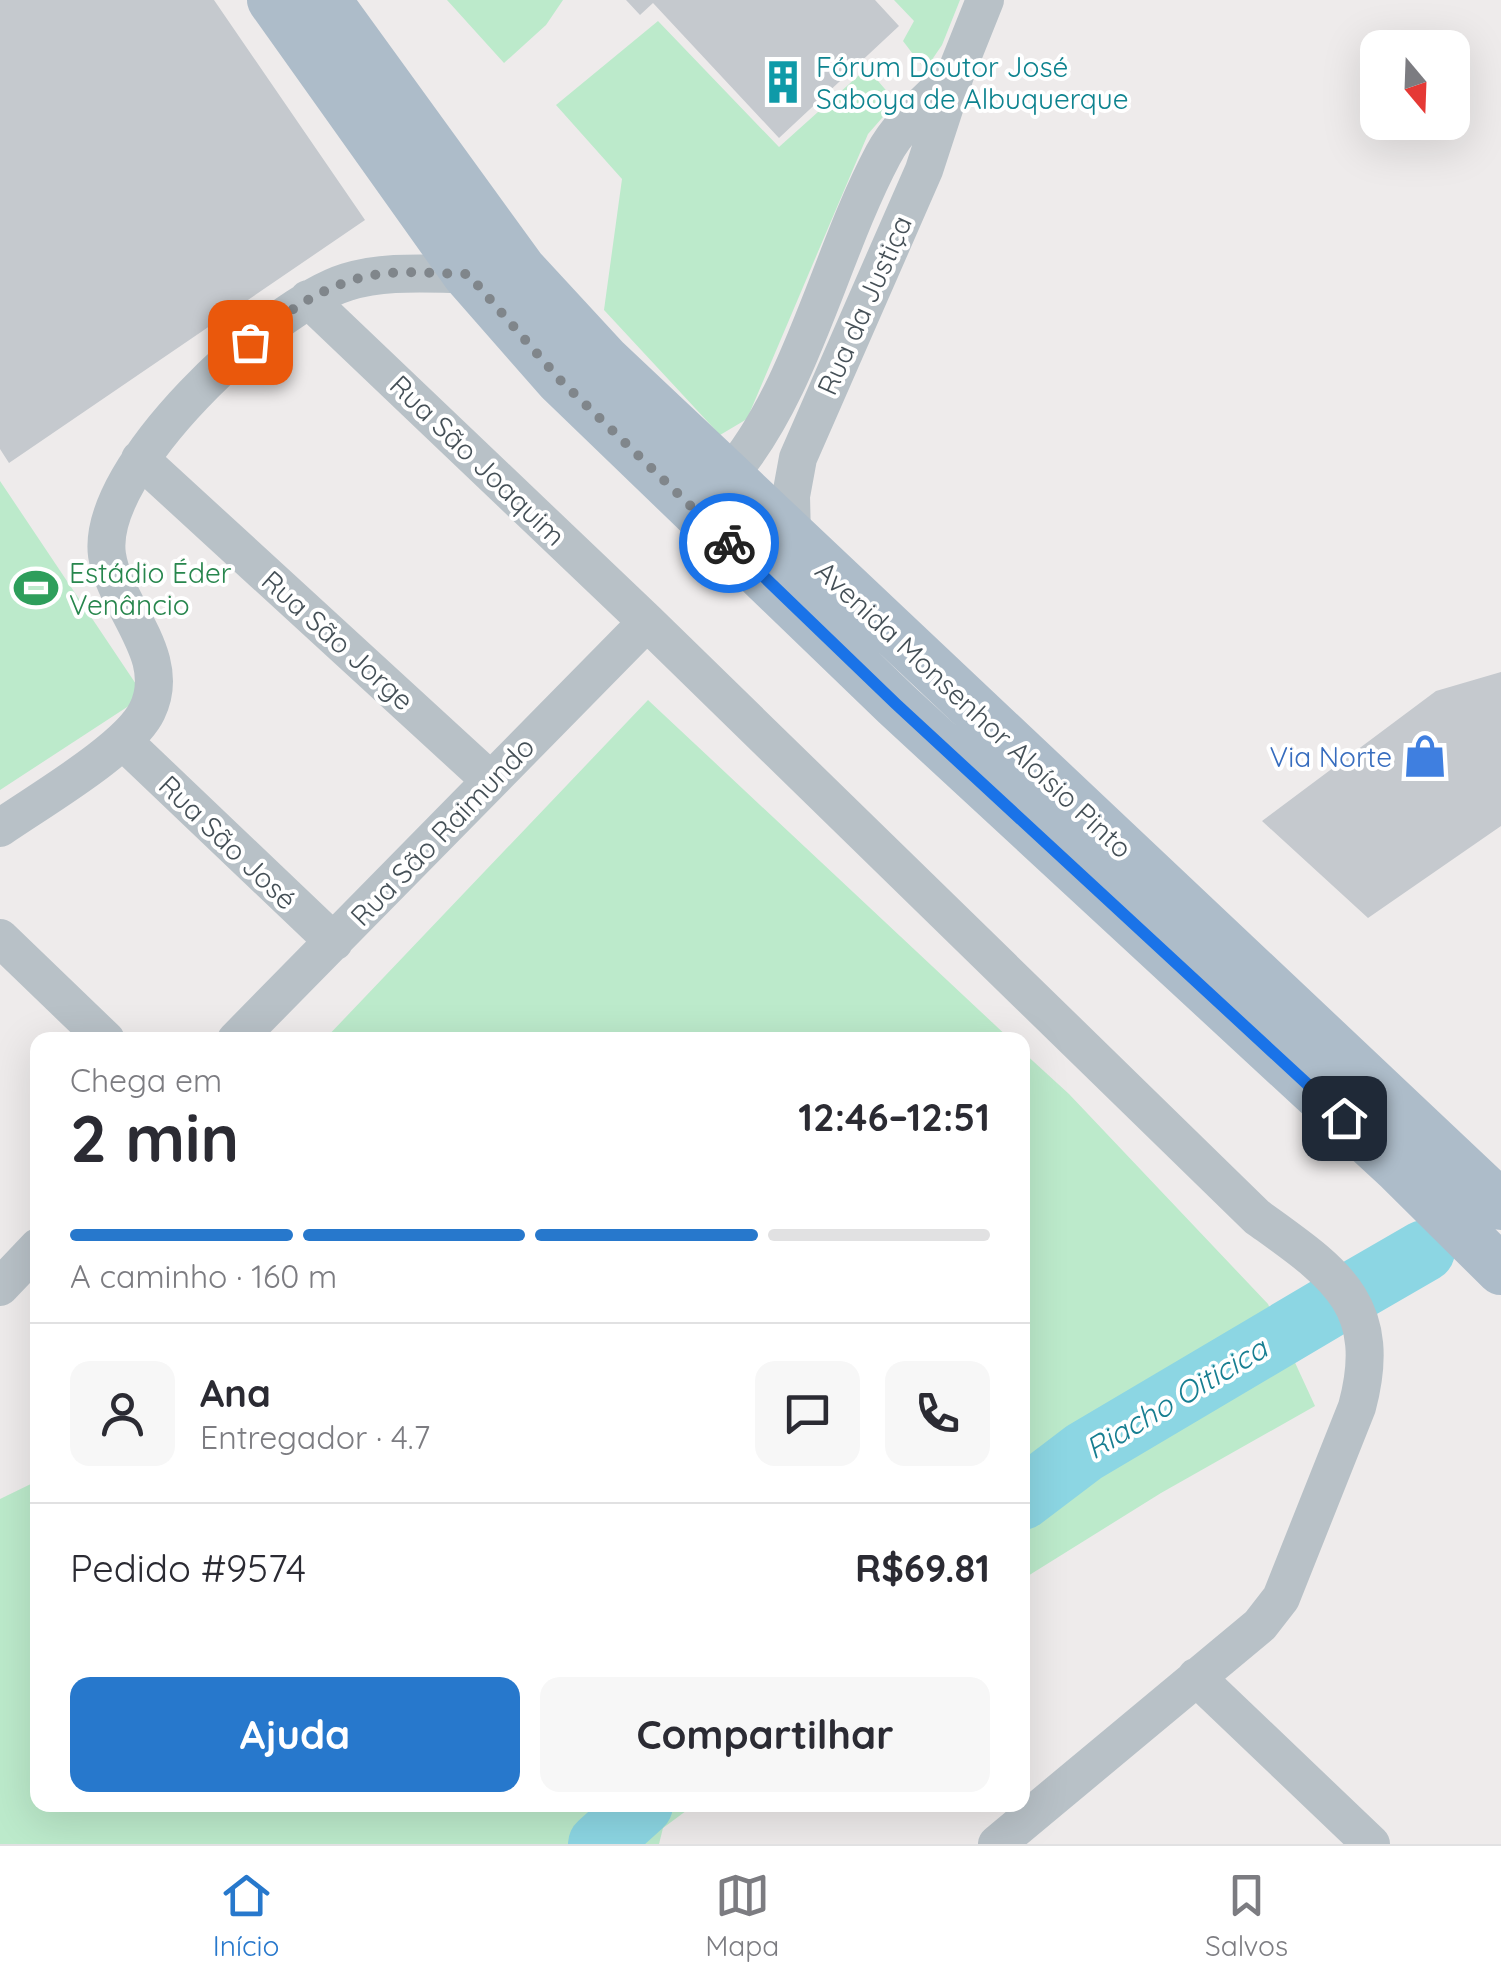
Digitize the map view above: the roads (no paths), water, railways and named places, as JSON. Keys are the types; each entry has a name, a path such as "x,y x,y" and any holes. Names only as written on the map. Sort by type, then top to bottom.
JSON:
{"main road":[{"name":"Avenida Monsenhor Aloísio Pinto","path":"272,0 468,274 560,380 896,704 1414,1152 1501,1204"},
{"name":"Avenida Monsenhor Aloísio Pinto","path":"326,0 521,269 605,360 792,538 1414,1152 1501,1270"}],"street":[{"name":"Rua da Justiça","path":"792,538 791,496 798,458 924,170 955,75 986,0"},
{"name":"Rua da Justiça","path":"727,478 763,430 885,152 918,110 955,75"},
{"path":"0,828 123,741 146,713 154,688 153,662 115,584 106,552 114,514 140,459 204,380 273,322 308,299 345,282 382,273 468,274"},
{"name":"Rua São Joaquim","path":"308,299 647,622 1257,1217 1300,1248 1347,1294 1360,1313 1366,1347 1365,1377 1357,1406 1281,1598 1260,1625 997,1844"},
{"name":"Rua São Jorge","path":"140,459 490,780"},
{"name":"Rua São Raimundo","path":"244,1032 647,622"},
{"name":"Rua São José","path":"123,741 334,942"},
{"path":"0,938 98,1032"},
{"path":"1196,1677 1370,1844"}],"waterway":[{"name":"Riacho Oiticica","path":"1360,1288 1424,1251"},
{"name":"Riacho Oiticica","path":"1030,1493 1084,1452 1334,1304"},
{"name":"Riacho Oiticica","path":"599,1844 634,1812"}],"place":[{"name":"Fórum Doutor José Saboya de Albuquerque","path":"783,82"},
{"name":"Estádio Éder Venâncio","path":"36,588"},
{"name":"Via Norte","path":"1425,756"}]}
